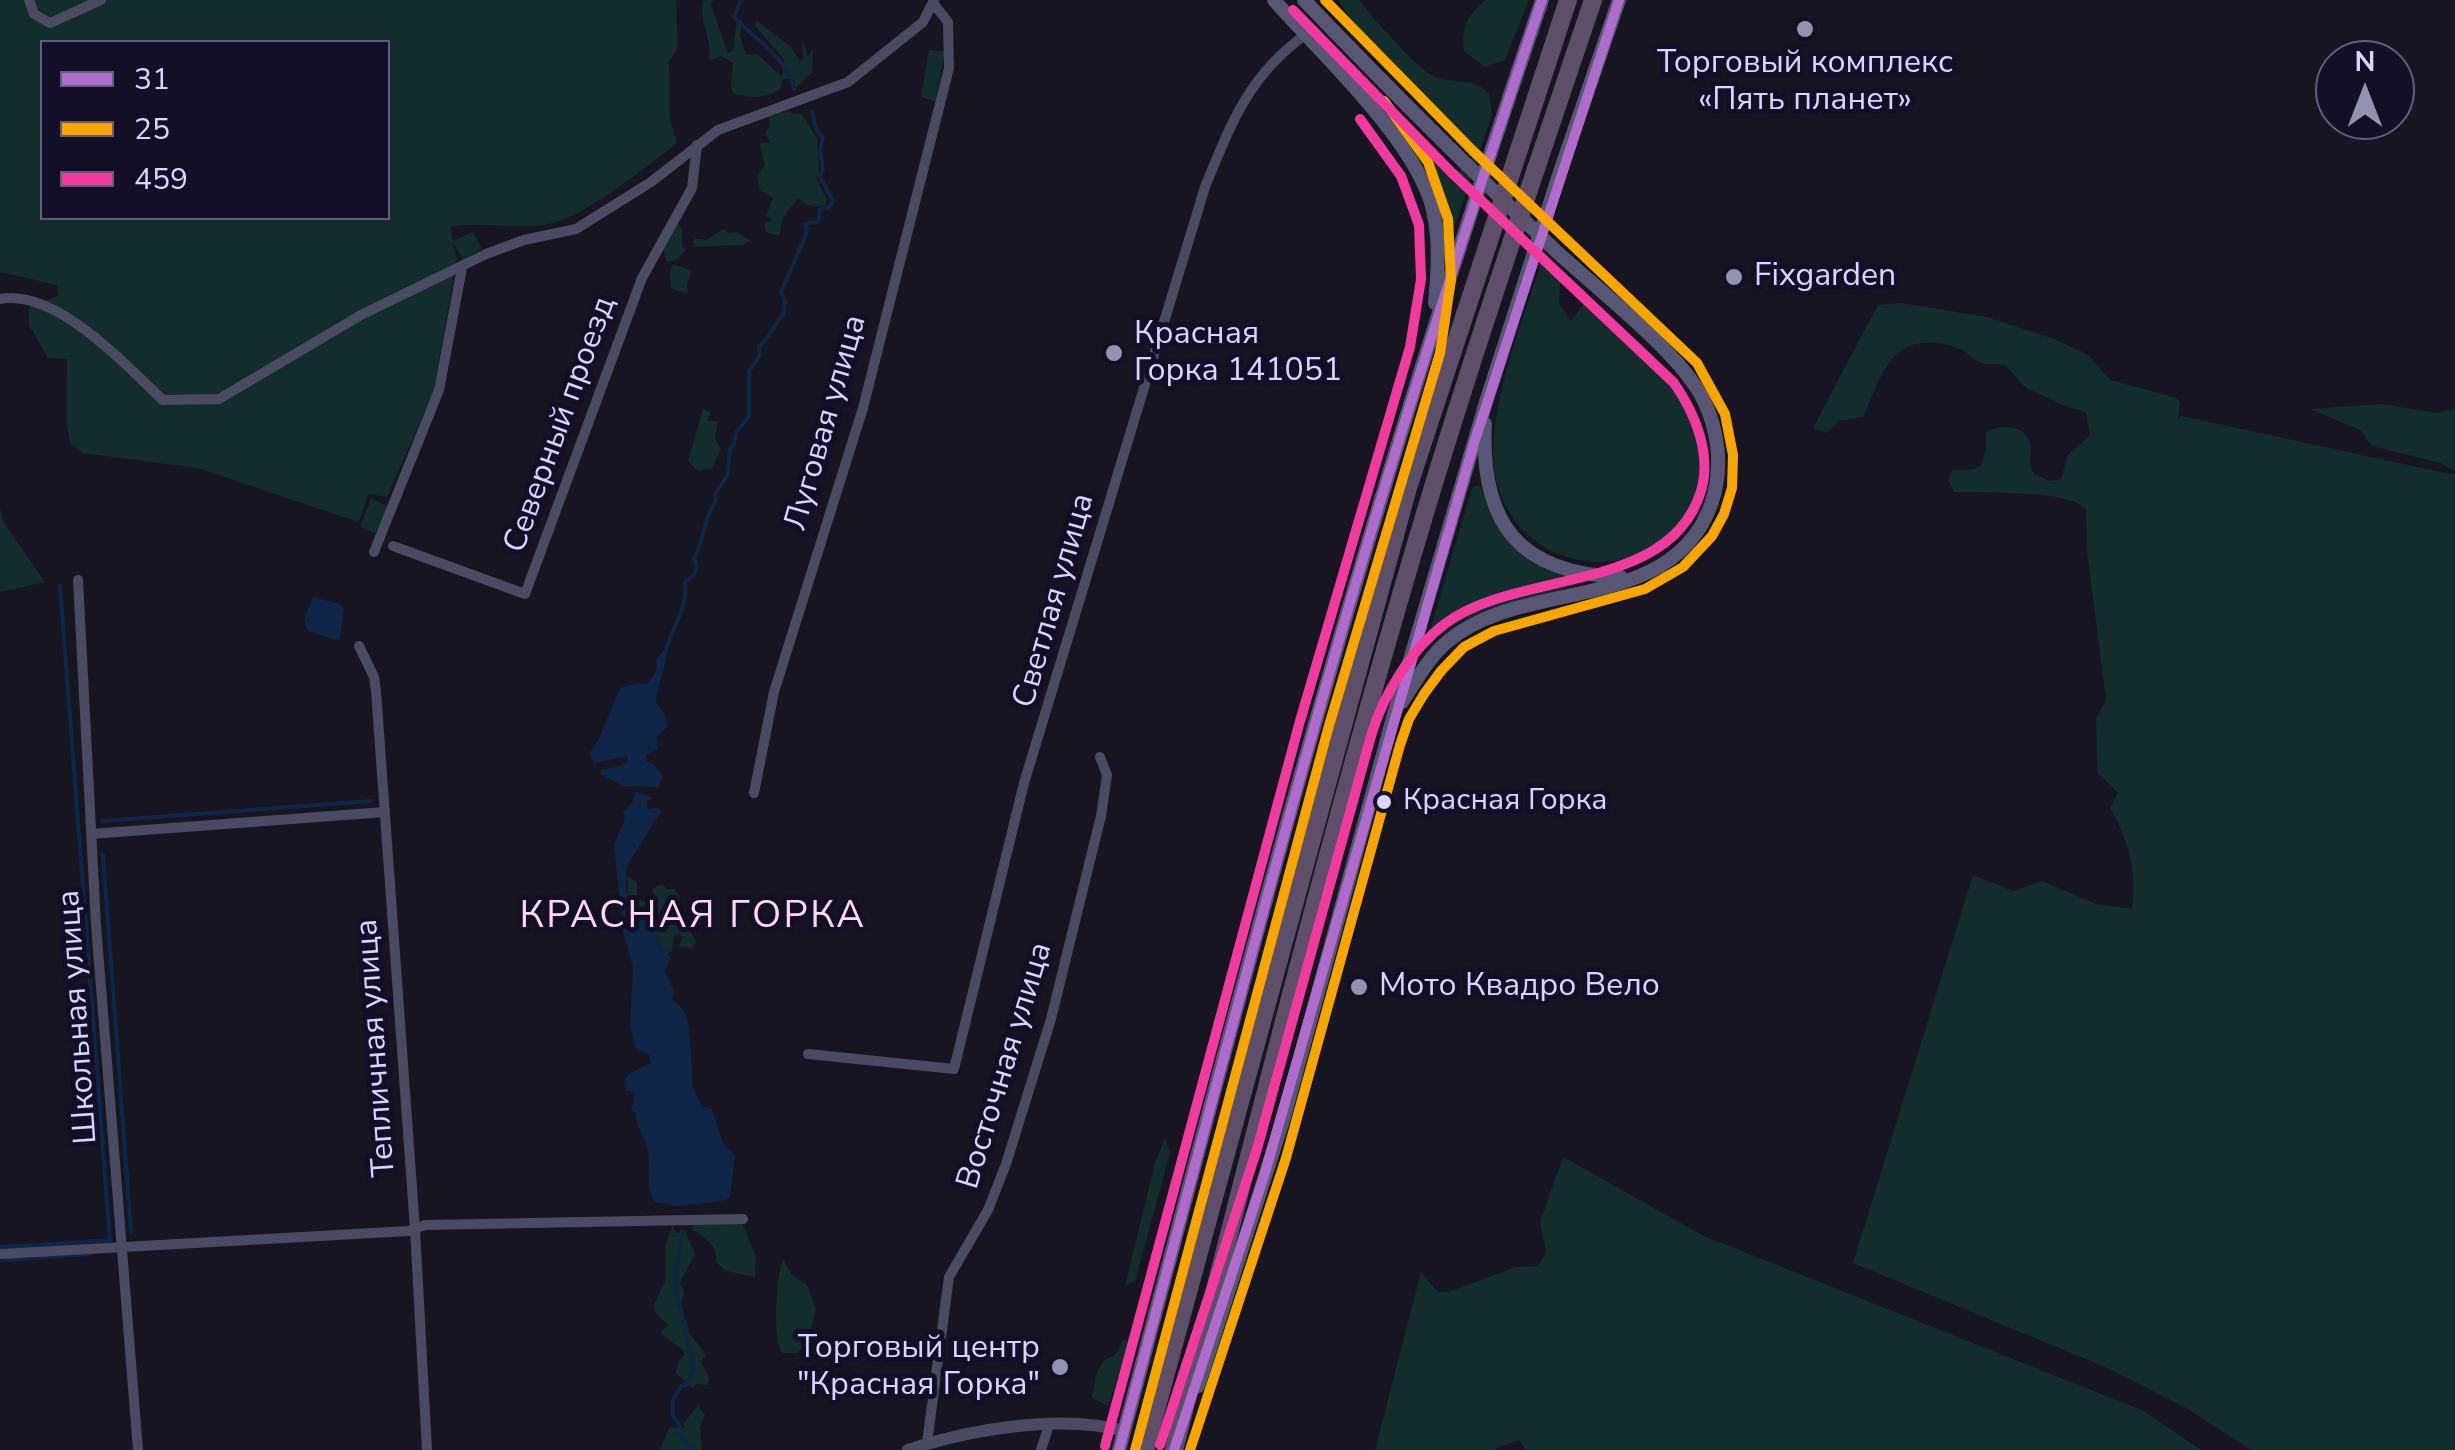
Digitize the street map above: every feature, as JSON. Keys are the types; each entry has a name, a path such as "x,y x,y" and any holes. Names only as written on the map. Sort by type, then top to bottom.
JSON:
{"highway":[{"path":"1145,1450 1408,488 1568,0"},
{"path":"1174,1450 1255,1130 1426,512 1593,0"}],"main road":[{"path":"1274,0 1400,143 1420,174 1432,206 1438,270 1425,350"},
{"path":"1304,0 1461,161 1686,374 1703,398 1714,425 1719,456 1719,486 1707,516 1690,541 1660,566 1471,626 1435,653 1394,714"},
{"path":"1321,0 1342,39"},
{"path":"1119,1450 1314,725 1425,350 1542,0"},
{"path":"1174,1450 1213,1344 1284,1117 1394,714 1486,402 1620,0"},
{"path":"1486,402 1486,484 1496,514 1510,533 1531,553 1555,566 1592,576 1632,578"}],"street":[{"path":"29,0 34,14 50,23 101,0"},
{"path":"0,300 41,302 95,339 163,400 220,399 361,316 524,240 576,229 639,191 714,132 848,82 923,22 933,2"},
{"name":"Луговая улица","path":"754,793 774,692 863,408 949,68 948,22 933,2"},
{"name":"Светлая улица","path":"808,1054 954,1069 1024,784 1205,187 1234,116 1257,78 1305,35"},
{"name":"Северный проезд","path":"393,546 524,594 642,278 692,188 698,145"},
{"path":"374,552 438,390 462,268"},
{"name":"Школьная улица","path":"78,580 90,834 138,1450"},
{"name":"Тепличная улица","path":"359,646 374,677 415,1229 427,1450"},
{"name":"Восточная улица","path":"927,1444 948,1277 988,1210 1052,1019 1101,816 1107,775 1100,757"},
{"path":"90,834 385,812"},
{"path":"0,1254 415,1229 425,1224 742,1219"},
{"path":"908,1450 1050,1425 1099,1424 1124,1431"},
{"path":"1041,1450 1050,1425"}],"green space":[{"path":"0,0 676,0 678,48 669,61 670,118 677,143 603,198 559,221 532,226 450,227 453,241 473,232 482,249 463,259 453,242 457,259 433,392 387,497 368,494 359,522 198,468 82,453 70,443 66,421 67,359 48,358 29,325 29,306 58,296 57,285 0,272"},
{"path":"703,0 713,0 711,5 728,53 733,50 737,19 742,20 740,36 746,55 757,54 782,77 784,59 755,26 756,20 791,47 800,61 802,39 808,57 813,49 812,73 794,89 795,80 783,78 780,89 768,95 734,94 733,63 721,56 709,61"},
{"path":"1338,0 1359,0 1397,44 1430,74 1472,83 1489,94 1492,115 1453,231 1444,230 1419,160 1375,103 1379,101 1454,177 1474,155 1434,116 1400,69 1354,23"},
{"path":"1485,0 1529,0 1505,60 1485,67 1464,51 1463,36 1474,10"},
{"path":"929,50 945,51 935,101 921,97"},
{"path":"802,114 817,139 816,178 827,200 824,206 816,207 798,198 783,218 779,236 766,232 764,223 773,220 766,216 773,198 760,190 757,176 765,165 759,143 770,143 765,133 770,126 768,116"},
{"path":"677,224 682,229 682,246 686,250 667,262 663,248"},
{"path":"724,229 751,241 742,245 693,247 694,238 706,240"},
{"path":"1543,258 1561,274 1559,303 1571,321 1589,298 1669,372 1697,417 1703,459 1691,506 1670,535 1642,553 1609,562 1575,559 1543,546 1516,522 1498,487 1494,434 1499,403"},
{"path":"673,264 692,271 688,294 671,288"},
{"path":"1901,303 1987,317 2054,339 2087,354 2111,380 2176,398 2180,402 2178,419 2181,416 2455,475 2455,1450 2251,1450 2188,1409 2105,1367 1853,1263 1973,875 2013,891 2042,881 2096,904 2132,909 2133,895 2130,857 2110,808 2118,793 2097,772 2096,718 2106,700 2087,551 2086,509 2063,498 1954,492 1948,480 1952,470 1981,466 1986,432 2008,427 2021,431 2030,442 2034,474 2050,481 2061,479 2068,455 2090,435 2086,412 2026,388 2005,365 1982,363 1955,347 1917,344 1893,358 1863,417 1839,421 1827,433 1814,429 1878,305"},
{"path":"2383,404 2438,413 2455,408 2455,472 2441,463 2372,446 2360,430 2310,409"},
{"path":"703,409 711,413 707,420 718,422 715,438 721,449 712,468 698,471 688,461"},
{"path":"1479,485 1506,538 1536,563 1572,579 1576,585 1487,611 1431,638 1472,488"},
{"path":"371,499 388,506 376,533 360,527"},
{"path":"0,509 4,523 45,582 0,592"},
{"path":"627,876 637,883 637,899 648,903 655,912 652,889 662,884 674,889 680,897 678,912 687,909 676,926 687,925 696,942 692,949 679,946 683,936 679,934 674,936 672,951 665,955 654,927 636,914 629,903"},
{"path":"1165,1138 1170,1153 1135,1281 1125,1286 1155,1163"},
{"path":"1563,1157 1704,1236 2144,1411 2201,1450 1526,1450 1519,1440 1492,1450 1375,1450 1421,1272 1438,1292 1448,1292 1516,1267 1538,1266 1546,1252 1540,1222"},
{"path":"696,1223 742,1223 756,1256 755,1277 726,1271 716,1262 713,1246 692,1229"},
{"path":"673,1225 676,1233 685,1231 695,1254 680,1283 684,1295 677,1306 689,1333 706,1355 701,1361 709,1378 707,1385 696,1384 693,1388 676,1373 685,1355 660,1333 668,1325 655,1312 654,1305 665,1281 665,1245"},
{"path":"783,1259 791,1274 807,1285 816,1309 807,1344 797,1353 782,1353 777,1334 777,1293"},
{"path":"1124,1340 1129,1343 1108,1406 1092,1398 1097,1372"},
{"path":"698,1405 705,1415 700,1427 702,1450 660,1450 669,1428 685,1427 683,1424"}],"water":[{"path":"313,597 340,604 344,609 340,638 335,640 308,631 304,620"},
{"path":"667,646 656,703 668,727 656,737 658,749 646,755 646,761 663,776 659,787 623,786 601,775 600,770 620,766 628,761 627,756 594,763 589,753 620,688 647,684 657,670 656,660"},
{"path":"635,792 654,798 647,801 647,809 659,808 661,813 627,868 628,894 632,908 653,927 671,957 665,971 674,992 672,1000 687,1018 692,1086 703,1107 712,1109 722,1141 735,1156 730,1197 724,1201 675,1206 655,1202 649,1184 647,1147 636,1113 631,1110 635,1095 626,1091 625,1079 629,1074 651,1063 649,1055 636,1049 630,1026 633,967 623,932 614,845 625,819 623,812 632,803"}],"waterway":[{"path":"741,0 734,17 785,67 794,89"},
{"path":"666,650 682,608 685,582 697,566 694,559 716,501 715,494 728,474 730,448 749,416 749,371 760,355 759,346 784,314 781,292 807,232 805,224 819,221 820,209 829,208 833,201 819,175 823,170 823,138 812,112"},
{"path":"60,586 110,1241"},
{"path":"102,821 371,801"},
{"path":"103,855 131,1232"},
{"path":"682,1232 675,1283 694,1370 673,1400 673,1416 691,1450"},
{"path":"0,1247 110,1240"},
{"path":"0,1260 90,1254"}],"transit line":[{"name":"25","path":"1190,1450 1286,1158 1409,719 1441,671 1464,647 1494,631 1645,589 1683,567 1712,536 1732,488 1733,455 1725,414 1697,363 1472,150 1325,0"},
{"name":"31","path":"1119,1450 1340,637 1438,317 1542,0"},
{"name":"31","path":"1174,1450 1264,1176 1474,443 1619,0"},
{"name":"459","path":"1160,1445 1257,1149 1371,736 1391,689 1410,659 1433,634 1477,606 1626,564 1658,547 1684,524 1704,477 1700,434 1674,383 1451,172 1293,10"},
{"name":"25","path":"1135,1450 1328,729 1440,353 1451,280 1448,219 1428,162 1384,101"},
{"name":"459","path":"1105,1446 1300,721 1410,347 1421,279 1419,225 1401,176 1360,119"}],"place":[{"name":"Торговый комплекс «Пять планет»","path":"1805,29"},
{"name":"Fixgarden","path":"1734,277"},
{"name":"Красная Горка 141051","path":"1114,353"},
{"name":"Красная Горка","path":"1384,802"},
{"name":"Мото Квадро Вело","path":"1359,987"},
{"name":"Торговый центр \"Красная Горка\"","path":"1060,1367"}],"district":[{"name":"КРАСНАЯ ГОРКА","path":"693,918"}]}
